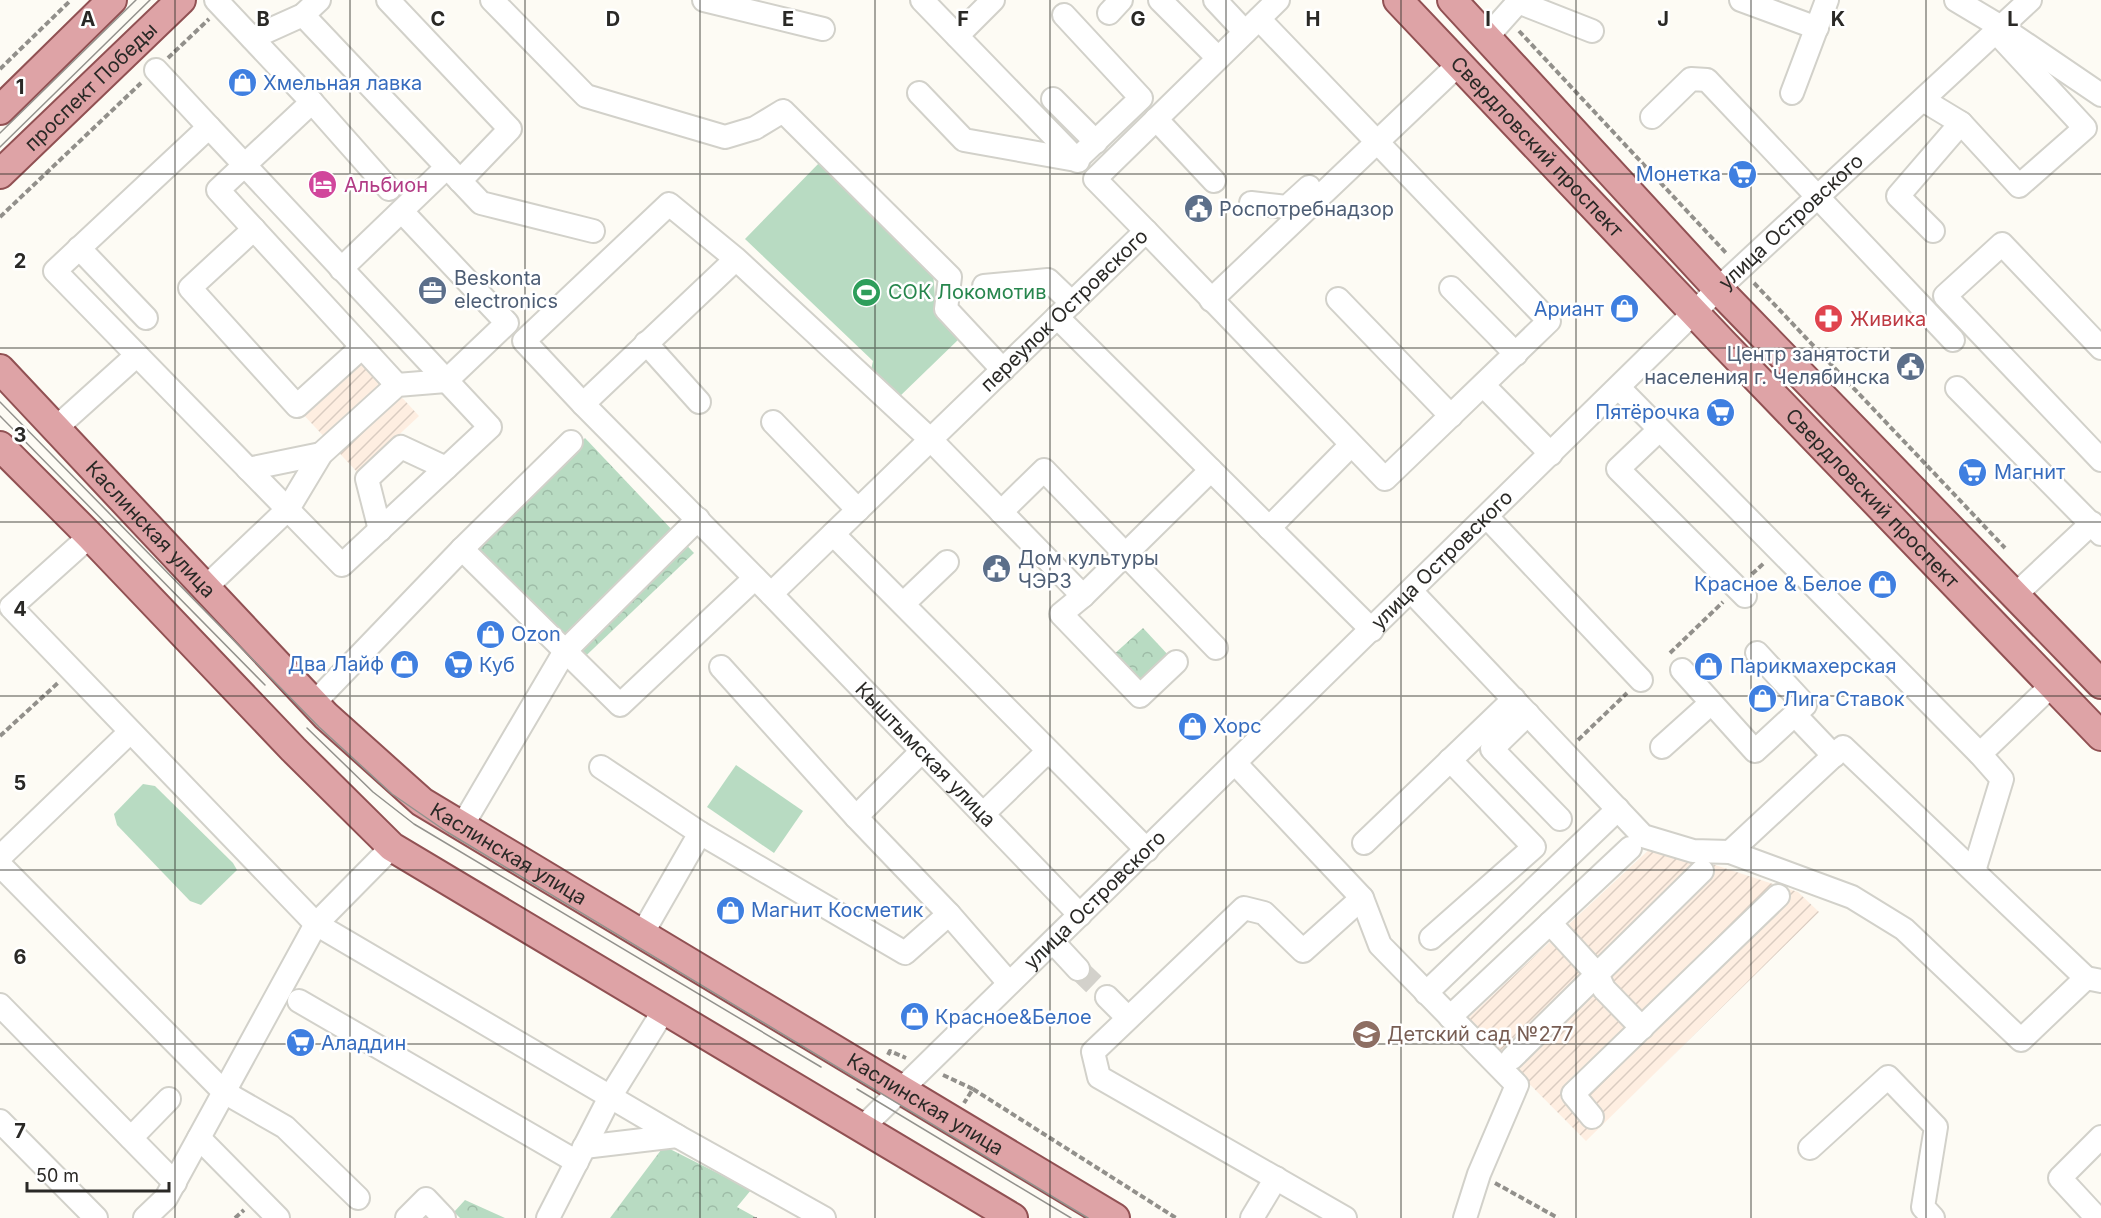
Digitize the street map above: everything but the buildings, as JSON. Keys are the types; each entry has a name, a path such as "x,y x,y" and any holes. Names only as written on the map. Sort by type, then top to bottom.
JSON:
{"main road":[{"path":"0,110 112,0"},
{"name":"проспект Победы","path":"0,174 182,0"},
{"name":"Свердловский проспект","path":"1398,0 1694,313 2101,736"},
{"name":"Свердловский проспект","path":"1452,0 1508,14 1718,289 2101,684"},
{"name":"Каслинская улица","path":"0,369 57,427 314,703 422,802 1115,1218"},
{"path":"0,446 90,536 293,749 392,847 862,1128 996,1214"}],"street":[{"path":"341,269 510,129 388,0"},
{"path":"492,0 586,96 725,138 755,128 783,111 950,277 946,309 1003,370"},
{"path":"704,0 823,29"},
{"name":"переулок Островского","path":"771,594 1146,231 922,0"},
{"path":"957,36 993,0"},
{"path":"1160,0 1218,58"},
{"path":"1146,231 1385,479 1549,321 1377,143 1252,26 1215,0"},
{"path":"1095,178 1278,0"},
{"path":"1741,0 1817,28"},
{"path":"1792,93 1827,0"},
{"path":"1956,0 1998,30 2101,95"},
{"name":"улица Островского","path":"862,1128 1718,289 1819,198 2030,0"},
{"path":"219,3 312,102 389,189"},
{"path":"252,38 311,7 480,203 592,231"},
{"path":"1508,14 1592,31"},
{"path":"919,93 964,140 1076,160 1141,98 1064,15"},
{"path":"1923,100 1960,123 2019,186 2085,128 1998,30"},
{"path":"1211,300 1460,64"},
{"path":"156,70 210,127 341,269 490,427 342,565 248,469 131,360 55,271 210,127"},
{"path":"1653,117 1691,79 1707,80 1953,340"},
{"path":"1053,99 1095,142"},
{"path":"312,102 218,190 397,385"},
{"path":"1156,118 1214,181"},
{"path":"1933,231 1899,196 1960,123"},
{"path":"1251,203 1287,207 1331,165 1341,177"},
{"name":"Кыштымская улица","path":"736,259 669,204 524,341 1080,915"},
{"path":"206,587 288,509 321,454 397,385 446,381 507,323 409,219"},
{"path":"254,229 190,288 297,406 362,347"},
{"path":"2101,348 2002,244 1945,296 2101,460"},
{"path":"79,248 146,318"},
{"path":"583,404 736,259 931,440 1083,596"},
{"path":"984,286 1048,280 1064,310 1211,470 1372,630"},
{"path":"1451,288 1516,354"},
{"path":"1338,299 1451,416"},
{"path":"646,343 699,402"},
{"path":"57,427 131,360"},
{"path":"1483,385 1551,454"},
{"path":"1619,388 2002,779 1974,871"},
{"path":"1957,388 2096,529 2014,596"},
{"path":"773,422 858,510"},
{"path":"1659,430 1618,469 1741,592"},
{"path":"314,703 462,549 571,442"},
{"path":"1269,528 1352,445"},
{"path":"380,530 367,479 401,447 446,468"},
{"path":"248,469 321,454"},
{"path":"1001,512 1044,470 1216,648"},
{"path":"1176,662 1140,696 1061,614 1083,596 1211,470"},
{"path":"1487,517 1641,680"},
{"path":"462,826 565,651 698,519"},
{"path":"833,534 1147,850"},
{"path":"90,536 5,601 316,924 677,1136 824,1218"},
{"path":"462,549 620,705 755,578"},
{"path":"903,604 947,562"},
{"path":"1411,591 1643,836 1693,851 1730,852 1852,897 1904,929 2021,1040 2094,980 1843,747 1730,852"},
{"path":"1682,670 1755,751 1805,705 1757,653"},
{"path":"721,667 856,817 949,914 1009,984"},
{"path":"1980,754 2052,685"},
{"path":"1662,747 1712,703"},
{"path":"1364,843 1450,760 1521,706"},
{"path":"1521,706 1492,749 1560,819"},
{"path":"1795,715 1833,756"},
{"path":"0,857 130,732"},
{"path":"856,817 922,751"},
{"path":"983,813 1048,751"},
{"path":"1431,938 1534,847 1450,760"},
{"path":"1235,763 1362,898 1380,945 1517,1085 1479,1174 1465,1218"},
{"path":"601,767 700,833 905,953 949,914"},
{"path":"1426,993 1618,809"},
{"path":"642,934 700,833"},
{"path":"146,1218 166,1198 175,1183 316,924 392,847"},
{"path":"1450,1017 1630,848"},
{"path":"0,865 224,1092 285,1127 358,1198"},
{"path":"1512,1058 1702,871"},
{"path":"1592,1116 1574,1094 1778,896"},
{"path":"1346,1218 1100,1077 1093,1052 1244,908 1264,913 1303,951 1362,898"},
{"path":"1550,923 1597,974 1604,989 1642,1028"},
{"path":"1053,942 1078,969"},
{"path":"1107,997 1128,1018"},
{"path":"299,1002 581,1154 677,1136"},
{"path":"0,1005 175,1183"},
{"path":"548,1218 610,1097 664,1010"},
{"path":"1810,1148 1888,1077 1936,1127 1923,1207 1933,1218"},
{"path":"131,1138 169,1099"},
{"path":"0,1121 96,1218"},
{"path":"2097,1218 2060,1178 2101,1137"},
{"path":"199,1138 278,1218"},
{"path":"1252,1218 1276,1178"},
{"path":"407,1218 426,1200 444,1218"}],"path":[{"path":"0,69 71,0"},
{"path":"0,217 156,70 219,3"},
{"path":"1508,14 1741,269 2009,552"},
{"path":"1741,592 1778,550"},
{"path":"0,736 72,671"},
{"path":"973,1089 1176,1218"},
{"path":"1479,1174 1558,1218"}],"shaded area":[{"path":"362,354 419,416 358,473 300,411"},
{"path":"1654,845 1798,892 1819,912 1586,1141 1466,1020"}],"green space":[{"name":"СОК Локомотив","path":"820,162 933,270 936,313 960,338 898,398 871,370 873,361 745,239"},
{"path":"585,438 694,553 573,668 465,556"},
{"path":"1143,628 1171,658 1141,686 1112,656"},
{"path":"736,765 803,811 774,853 707,807"},
{"path":"143,784 155,786 233,863 237,870 201,905 190,901 117,825 114,814"},
{"path":"664,1146 751,1190 737,1207 757,1218 610,1218"},
{"path":"465,1200 505,1218 460,1218 454,1212"}],"tunnel":[{"path":"1078,969 1107,997"}],"tram line":[{"path":"0,133 136,0"},
{"path":"0,147 150,0"},
{"path":"0,402 319,727 392,794 447,832 1088,1218"},
{"path":"0,416 265,685"},
{"path":"307,728 373,792 414,824 821,1067"},
{"path":"857,1089 1071,1218"}],"place":[{"name":"Хмельная лавка","path":"242,83"},
{"name":"Монетка","path":"1742,174"},
{"name":"Альбион","path":"323,185"},
{"name":"Роспотребнадзор","path":"1198,209"},
{"name":"Beskonta electronics","path":"433,290"},
{"name":"СОК Локомотив","path":"867,292"},
{"name":"Ариант","path":"1625,309"},
{"name":"Живика","path":"1829,319"},
{"name":"Центр занятости населения г. Челябинска","path":"1911,366"},
{"name":"Пятёрочка","path":"1721,412"},
{"name":"Магнит","path":"1973,472"},
{"name":"Дом культуры ЧЭРЗ","path":"997,569"},
{"name":"Красное & Белое","path":"1883,584"},
{"name":"Ozon","path":"490,634"},
{"name":"Два Лайф","path":"405,664"},
{"name":"Куб","path":"458,665"},
{"name":"Парикмахерская","path":"1709,666"},
{"name":"Лига Ставок","path":"1762,699"},
{"name":"Хорс","path":"1192,726"},
{"name":"Магнит Косметик","path":"730,910"},
{"name":"Красное&Белое","path":"914,1017"},
{"name":"Детский сад №277","path":"1366,1034"},
{"name":"Аладдин","path":"300,1043"}]}
